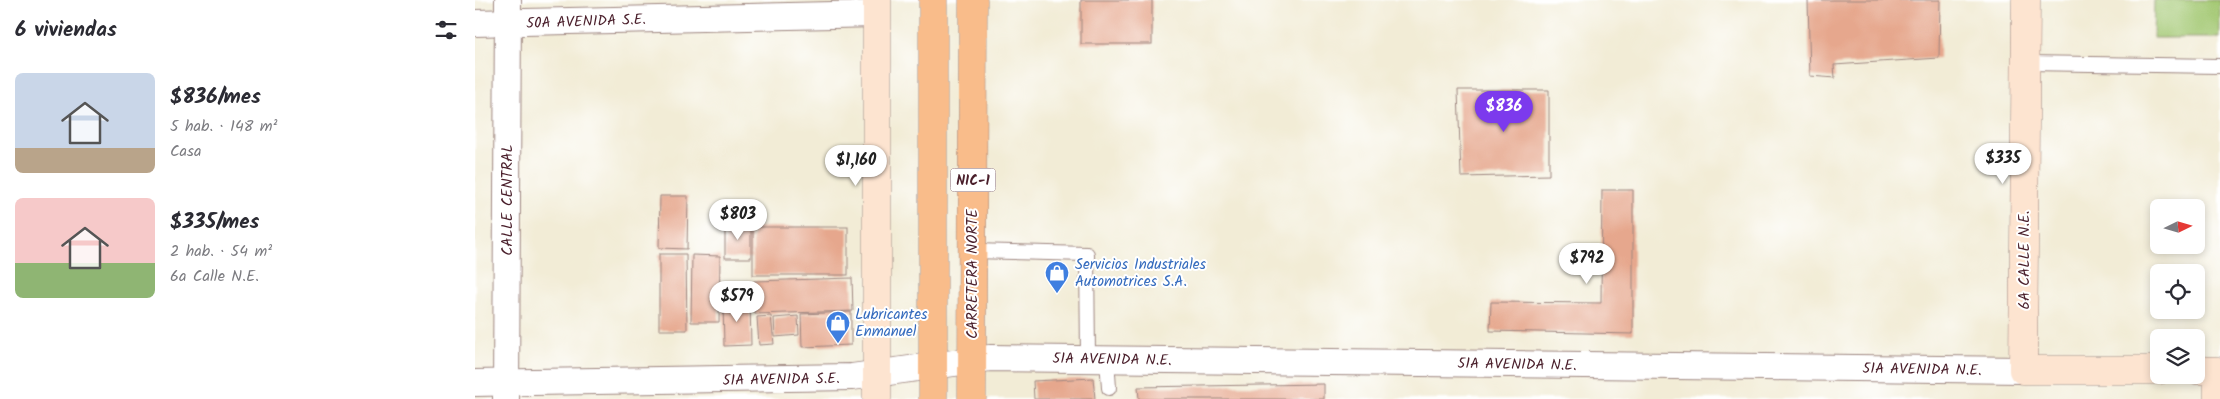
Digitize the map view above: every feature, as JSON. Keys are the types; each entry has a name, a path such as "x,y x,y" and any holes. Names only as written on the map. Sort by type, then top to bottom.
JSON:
{"highway":[{"name":"NIC-1","path":"933,0 933,399"},
{"name":"CARRETERA NORTE","path":"971,399 973,0"}],"street":[{"name":"6A CALLE N.E.","path":"2023,370 2026,0"},
{"name":"50A AVENIDA S.E.","path":"475,23 508,12 877,7"},
{"path":"877,7 877,386"},
{"name":"CALLE CENTRAL","path":"506,391 508,12"},
{"name":"51A AVENIDA N.E.","path":"877,386 933,366 990,358 2150,370"},
{"path":"2211,371 2219,399"},
{"name":"51A AVENIDA S.E.","path":"475,383 506,391 852,377 877,386"}],"lane":[{"path":"2025,63 2220,66"},
{"path":"972,252 1087,254 1097,359 1109,388"}],"green space":[{"path":"2154,0 2220,0 2220,38 2153,38"}],"building":[{"path":"1081,0 1152,0 1152,44 1081,44"},
{"path":"1808,0 1940,0 1939,58 1834,65 1835,78 1810,76"},
{"path":"1458,90 1549,90 1549,175 1461,177"},
{"path":"1602,190 1633,190 1633,334 1490,331 1491,302 1601,303"},
{"path":"660,196 688,196 687,249 659,248"},
{"path":"725,224 751,224 751,258 725,258"},
{"path":"753,227 848,227 848,275 753,275"},
{"path":"659,254 686,254 687,330 659,330"},
{"path":"692,255 720,256 719,322 691,322"},
{"path":"852,278 853,311 755,314 754,281"},
{"path":"750,300 751,345 724,346 723,301"},
{"path":"851,312 851,345 802,347 801,314"},
{"path":"771,316 774,344 759,345 757,317"},
{"path":"798,316 799,335 775,337 774,318"},
{"path":"1093,378 1095,399 1034,399 1033,381"},
{"path":"1324,384 1324,399 1139,399 1138,387"}],"place":[{"name":"Servicios Industriales Automotrices S.A.","path":"1057,294"},
{"name":"Lubricantes Enmanuel","path":"838,344"}]}
